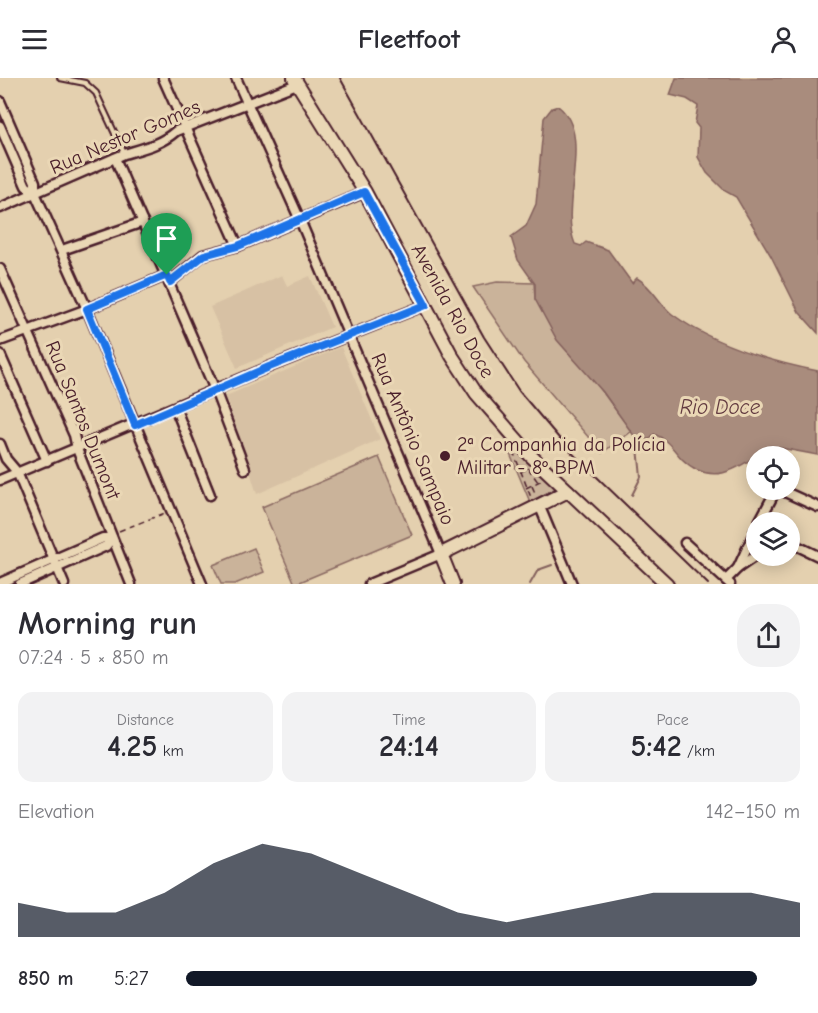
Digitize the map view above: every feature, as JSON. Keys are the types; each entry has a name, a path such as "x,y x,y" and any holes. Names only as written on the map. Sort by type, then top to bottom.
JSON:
{"street":[{"path":"163,78 238,246"},
{"name":"Rua Antônio Sampaio","path":"236,78 300,220 453,584"},
{"name":"Rua Nestor Gomes","path":"0,208 120,156 146,149 185,128 247,105 296,81"},
{"name":"Avenida Rio Doce","path":"296,81 364,192 452,356 476,393 531,456 667,584"},
{"path":"0,101 35,182 35,193 62,250 202,584"},
{"path":"0,126 26,186 35,193"},
{"path":"120,156 143,222 215,390 245,469"},
{"path":"0,341 168,278 204,255 238,246 364,192"},
{"path":"62,250 143,222"},
{"name":"Rua Santos Dumont","path":"0,269 29,329 74,435 77,449 132,584"},
{"path":"0,480 348,334 426,305"},
{"path":"0,354 47,461"},
{"path":"175,407 210,495"},
{"path":"0,444 6,459 17,472 64,584"},
{"path":"373,583 441,554 540,507 568,491"},
{"path":"763,512 770,497 778,491 818,507"},
{"path":"540,507 572,584"},
{"path":"0,582 103,538 112,538"},
{"path":"20,584 106,546 112,538"},
{"path":"685,543 728,582 746,551"},
{"path":"800,547 818,556"},
{"path":"738,568 746,563"}],"lane":[{"path":"60,78 85,83 96,93 120,156"}],"path":[{"path":"518,451 510,443 532,500 537,498 532,485"},
{"path":"520,472 532,466"},
{"path":"528,468 538,482"},
{"path":"538,472 550,484"},
{"path":"526,488 545,479"},
{"path":"112,538 120,530 172,510"}],"shaded area":[{"path":"282,275 287,286 310,276 332,327 237,368 210,307"},
{"path":"497,282 534,283 535,299 631,431 602,453 524,362 473,287"},
{"path":"341,347 380,439 257,494 226,396"},
{"path":"509,439 556,488 530,502 505,442"},
{"path":"379,457 412,535 295,584 262,507"},
{"path":"254,548 264,572 235,584 221,584 213,565"}],"water":[{"path":"676,78 818,78 818,333 799,312 771,256 736,197 725,191 707,173 698,157 699,128 695,123 698,106 687,99 670,95"},
{"name":"Rio Doce","path":"558,106 569,119 574,134 575,152 570,210 575,244 581,246 586,242 608,250 632,283 637,278 643,282 672,314 706,335 761,357 818,371 818,455 800,452 800,446 746,446 746,463 727,472 705,473 682,459 659,436 654,434 649,439 637,440 603,392 557,340 535,299 535,284 518,260 511,237 526,226 536,204 544,118 552,108"}],"waterway":[{"path":"632,495 641,477 637,438"},
{"path":"530,584 538,570 552,565"}],"railway":[{"path":"340,78 484,337 519,391 570,451 708,584"}],"place":[{"name":"2ª Companhia da Polícia Militar - 8º BPM","path":"445,456"}],"route":[{"path":"364,192 426,305 348,334 135,425 87,309 167,275 170,282 191,263 204,255 238,246 364,192"}]}
